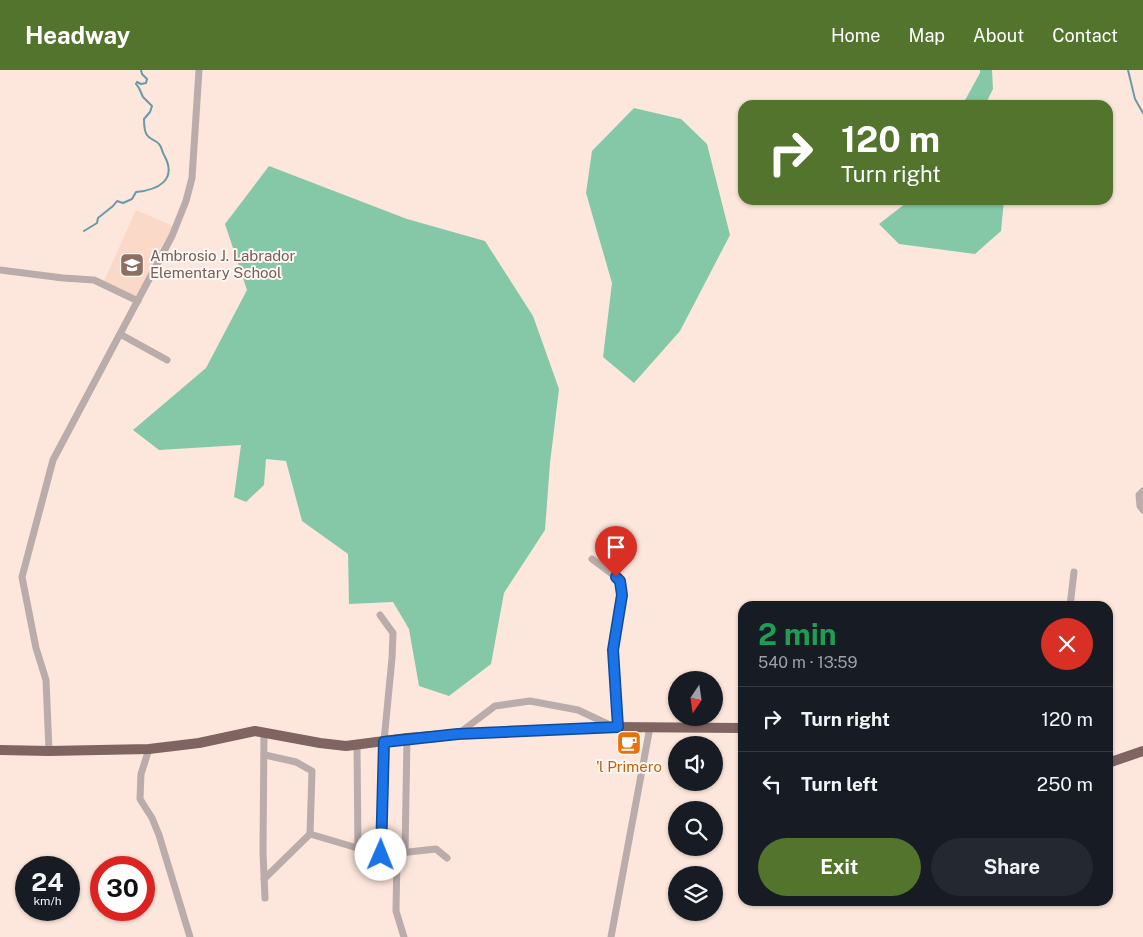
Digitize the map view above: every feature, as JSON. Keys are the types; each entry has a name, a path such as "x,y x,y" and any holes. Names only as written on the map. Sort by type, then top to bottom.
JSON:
{"highway":[{"path":"0,750 149,749 198,743 255,731 346,746 458,734 650,726 738,728"},
{"path":"1113,760 1143,751"}],"street":[{"path":"49,751 46,680 36,648 22,577 53,460 172,236 186,201 192,178 199,70"},
{"path":"0,270 94,280 138,301"},
{"path":"120,334 167,360"},
{"path":"1143,491 1138,495 1140,506 1143,510"},
{"path":"458,734 495,706 530,701 578,710 615,727 613,650 622,585 616,577 592,559"},
{"path":"1071,601 1074,572"},
{"path":"380,615 393,633 384,742 381,855"},
{"path":"611,937 650,726"},
{"path":"264,732 263,852 265,898"},
{"path":"405,853 408,738"},
{"path":"357,745 358,849"},
{"path":"149,749 142,774 140,799 152,818 159,835 190,937"},
{"path":"264,879 310,834 312,771 296,762 265,755"},
{"path":"310,834 381,855 436,849 447,858"},
{"path":"397,854 396,911 404,937"}],"shaded area":[{"name":"Ambrosio J. Labrador Elementary School","path":"136,210 173,226 138,297 104,281"}],"green space":[{"path":"980,70 992,70 993,89 988,100 965,100"},
{"path":"634,108 681,119 707,144 730,235 680,331 634,383 603,357 612,283 586,193 592,151"},
{"path":"269,166 407,219 485,241 533,316 559,389 550,463 545,530 504,593 491,664 449,696 419,686 409,629 393,602 349,604 348,554 302,521 286,461 266,459 264,485 246,502 234,497 241,445 159,450 133,430 206,368 247,290 225,224"},
{"path":"904,205 1004,205 1001,231 975,254 899,244 879,224"}],"waterway":[{"path":"84,231 97,223 98,218 117,201 123,203 132,199 136,192 152,189 164,182 167,177 169,171 168,164 161,147 148,137 145,129 144,119 152,106 143,97 136,84 137,82 141,84 146,83 147,79 141,70"},
{"path":"1128,70 1135,99 1143,113"}],"place":[{"name":"Ambrosio J. Labrador Elementary School","path":"132,265"},
{"name":"'l Primero","path":"629,743"}],"route":[{"path":"381,855 384,742 458,734 618,727 613,650 622,585 616,577"}]}
